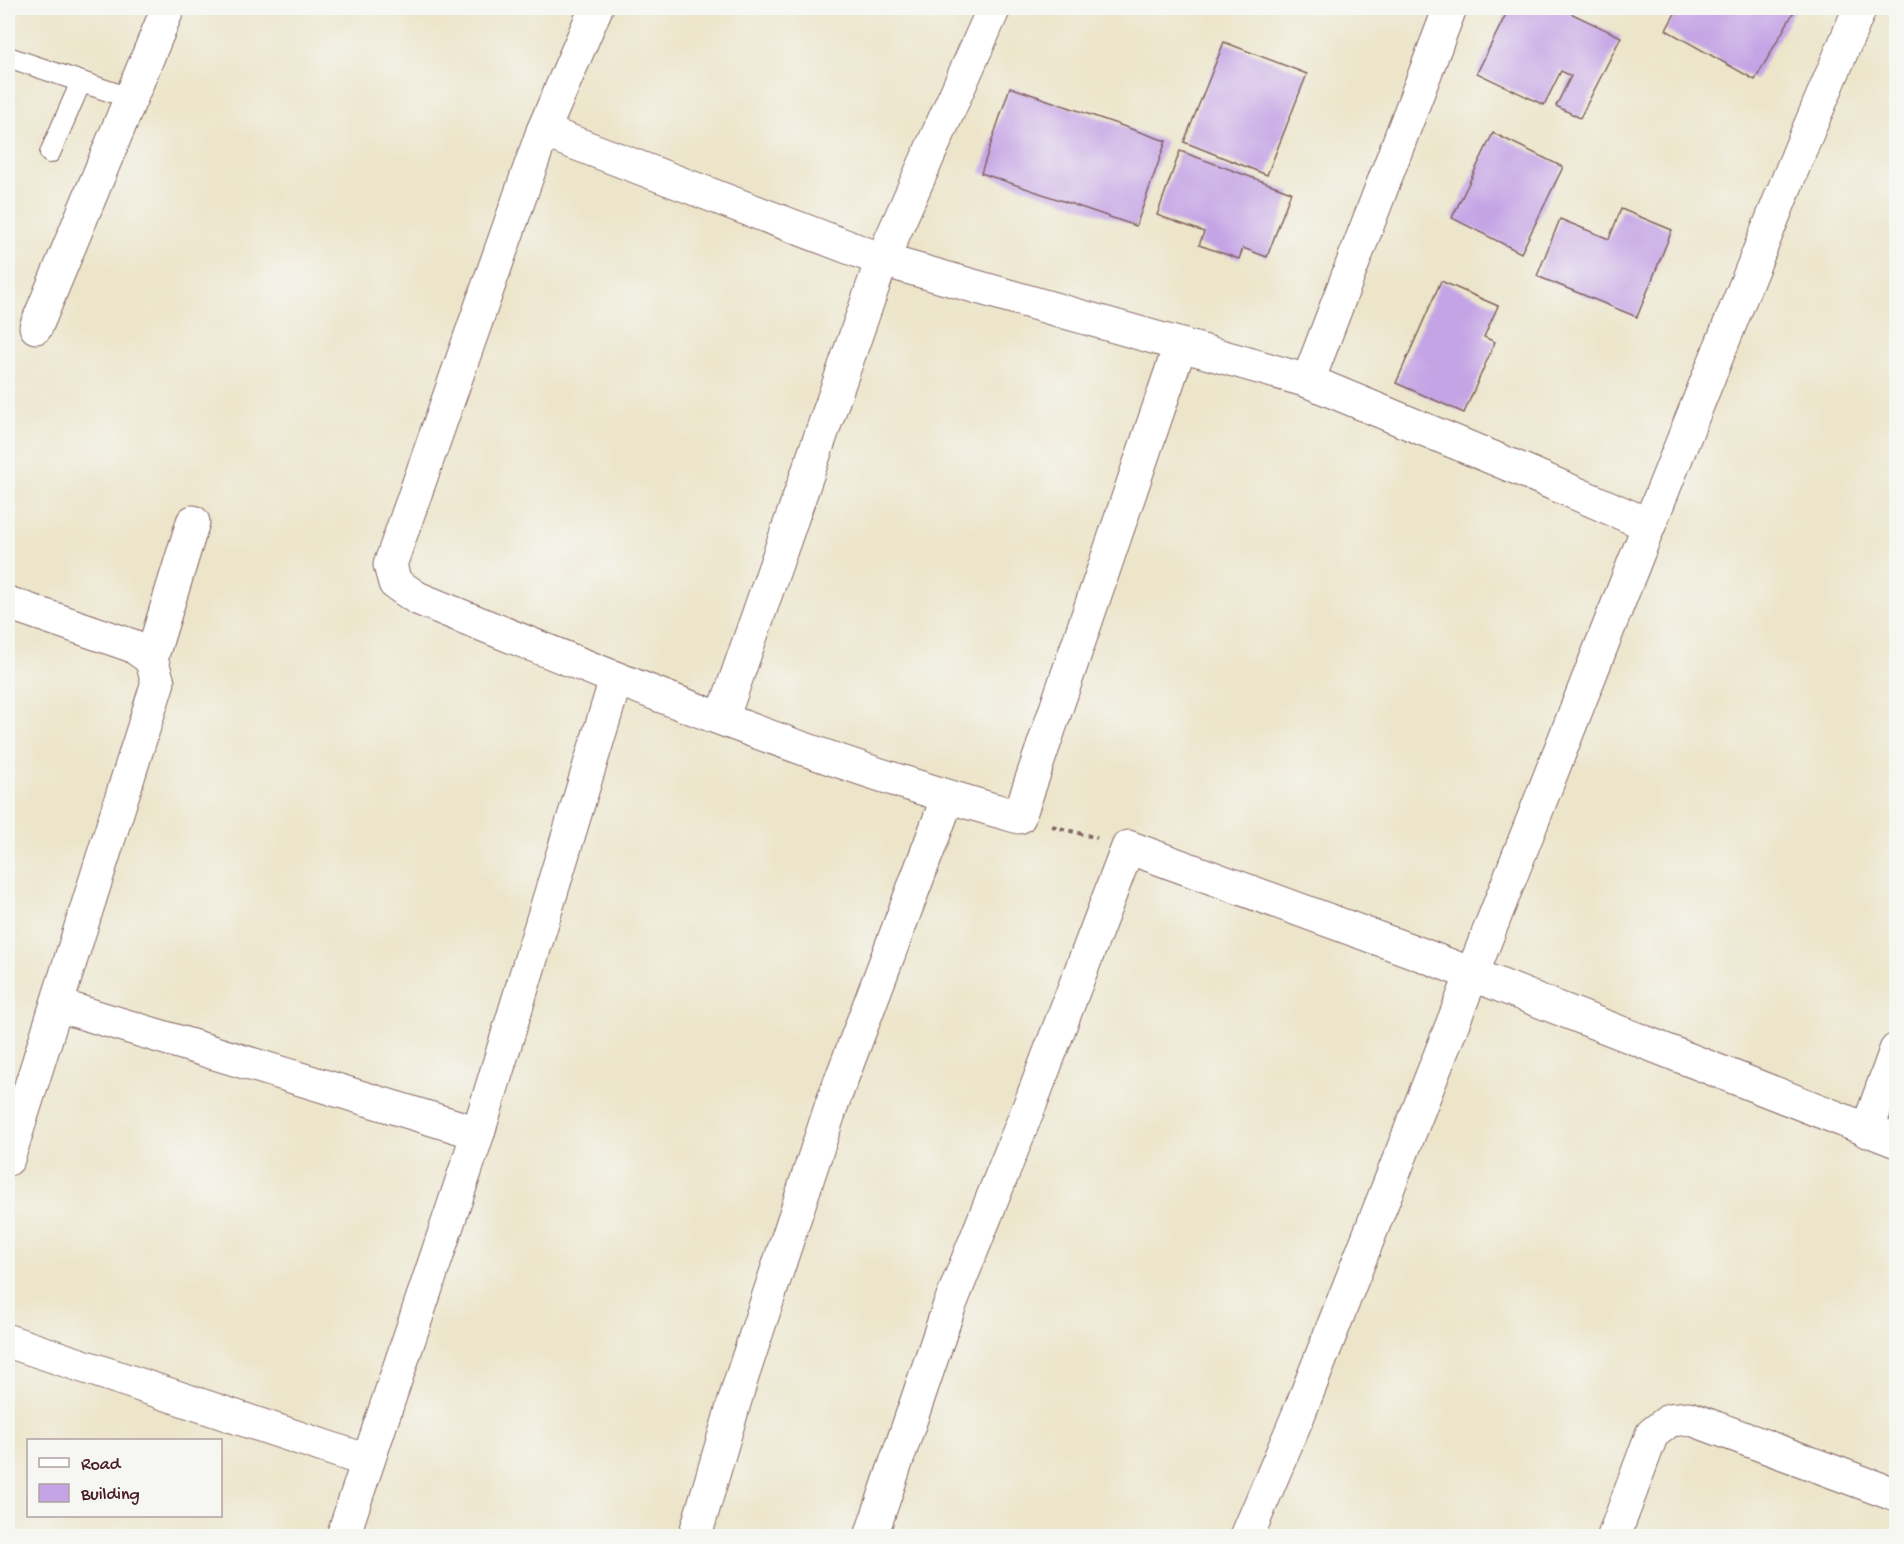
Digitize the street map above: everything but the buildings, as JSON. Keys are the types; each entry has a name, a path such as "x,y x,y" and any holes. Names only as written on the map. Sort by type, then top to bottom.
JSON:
{"street":[{"path":"36,327 168,8"},
{"path":"596,8 543,131 390,565 395,584 417,598 616,679 722,719 948,797 1019,817 1180,346"},
{"path":"722,719 882,260 994,8"},
{"path":"1308,381 1450,8"},
{"path":"1247,1536 1300,1411 1649,525 1800,150 1860,8"},
{"path":"543,131 882,260 1308,381 1649,525"},
{"path":"8,1159 158,682 151,659 193,522"},
{"path":"8,603 133,646 151,659"},
{"path":"343,1536 478,1133 616,679"},
{"path":"695,1536 740,1383 832,1104 948,797"},
{"path":"871,1536 949,1307 1035,1091 1128,847 1472,974 1882,1136 1896,1050"},
{"path":"57,1005 478,1133"},
{"path":"8,1341 368,1461"},
{"path":"1614,1536 1652,1434 1670,1420 1689,1418 1896,1495"}],"lane":[{"path":"8,57 132,99"},
{"path":"50,153 81,82"}],"path":[{"path":"1019,817 1128,847"}]}
